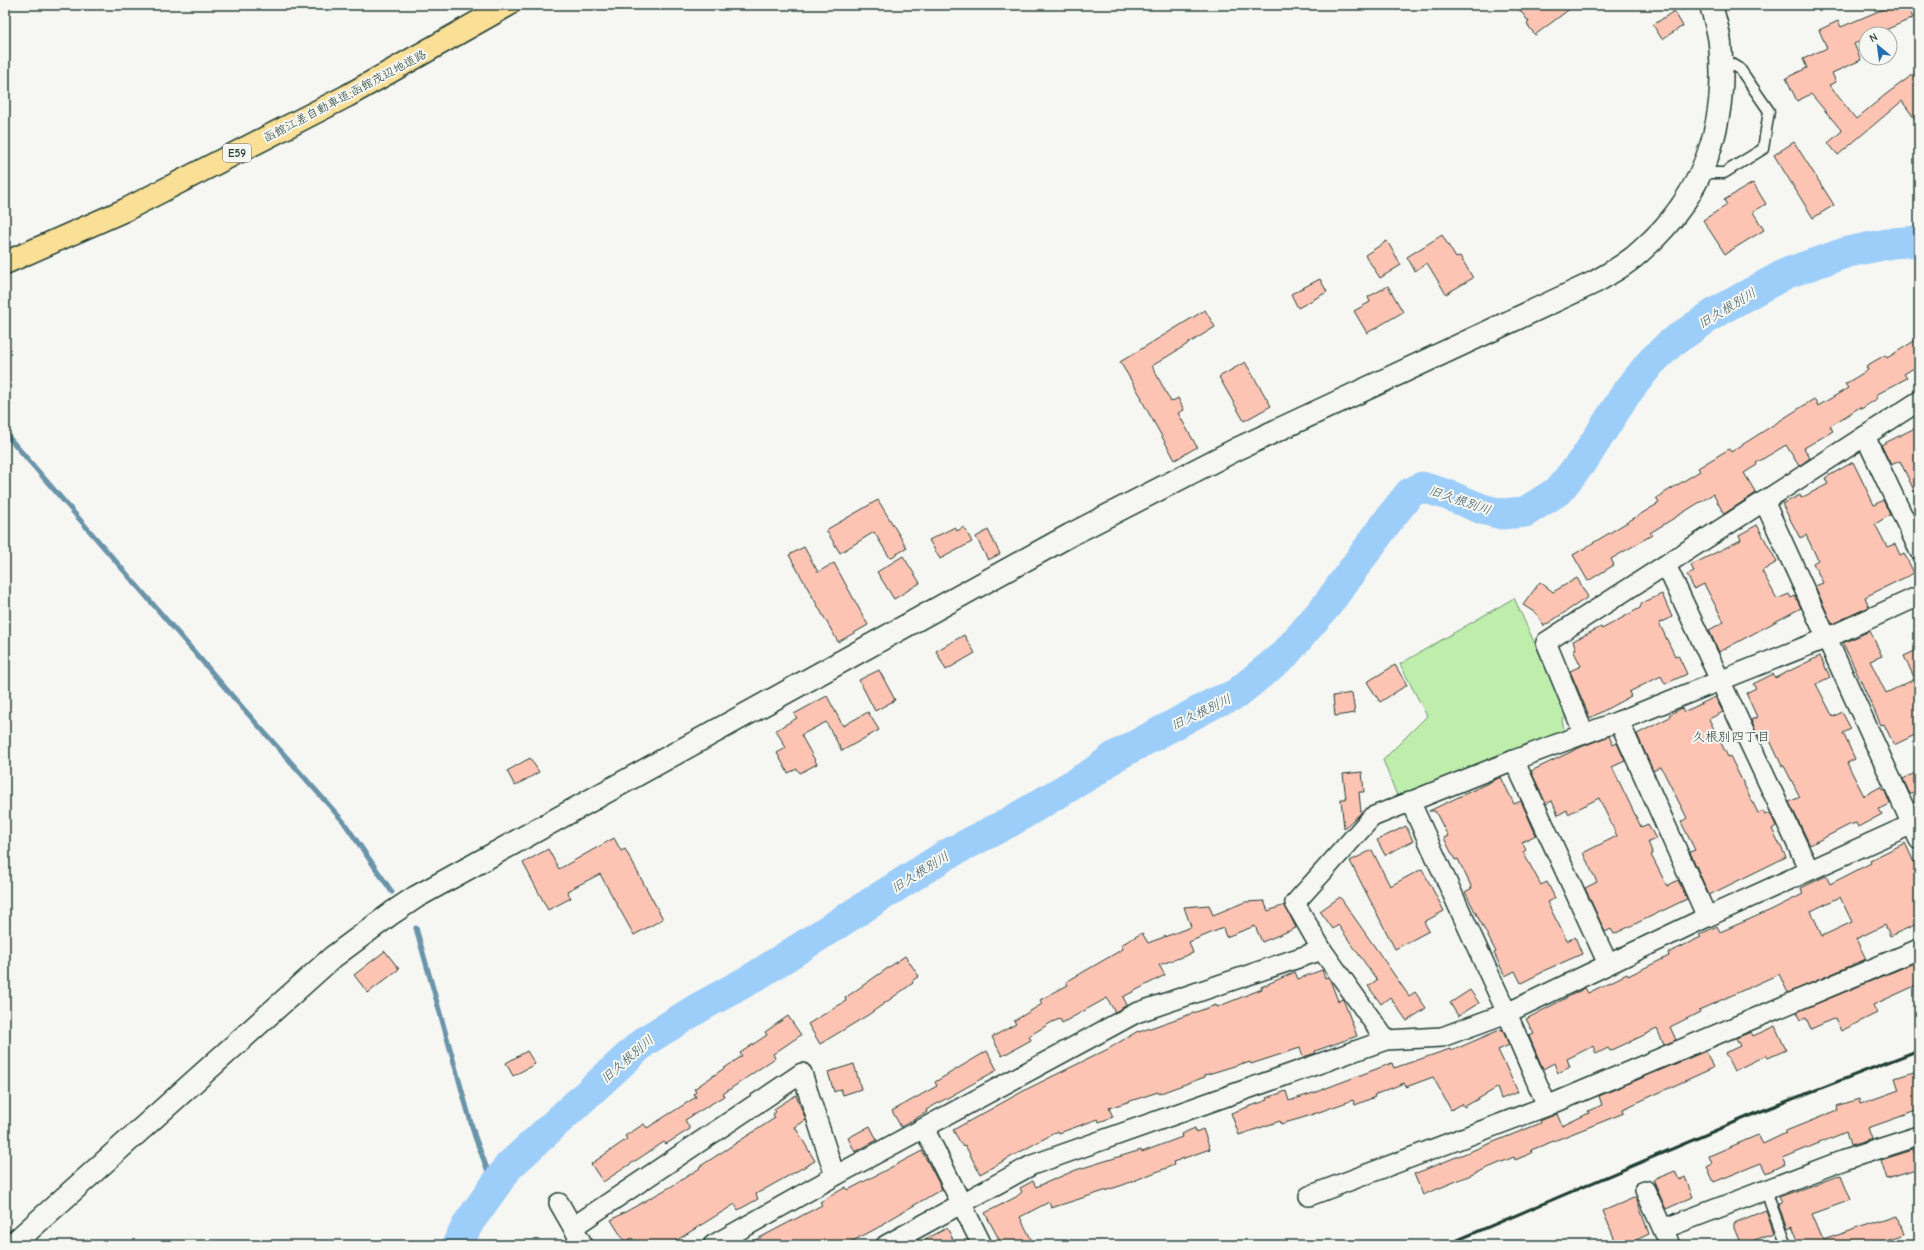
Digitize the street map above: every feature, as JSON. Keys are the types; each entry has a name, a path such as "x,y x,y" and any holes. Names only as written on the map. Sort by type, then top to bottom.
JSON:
{"highway":[{"name":"函館江差自動車道;函館茂辺地道路","path":"5,263 125,210 347,96 502,9"}],"street":[{"path":"12,1245 333,957 416,897 538,828 1070,536 1237,449 1595,282 1622,266 1661,232 1692,192 1708,158 1716,129 1720,101 1721,58 1720,42 1711,5"},
{"path":"1584,734 1546,642 1919,401"},
{"path":"1865,436 1919,550"},
{"path":"886,1245 1032,1165 1386,1040 1442,1037 1507,1013 1809,870 1917,828 1764,502"},
{"path":"1666,565 1722,680 1809,870"},
{"path":"1386,1040 1322,950 1294,903 1372,817 1827,638 1919,596"},
{"path":"1619,721 1707,917"},
{"path":"1514,760 1608,964"},
{"path":"1410,801 1507,1013 1547,1106"},
{"path":"1309,1196 1547,1106 1919,949"},
{"path":"713,1245 835,1176 1136,1012 1322,950"},
{"path":"573,1227 802,1073 835,1176"},
{"path":"924,1128 982,1245"},
{"path":"1645,1190 1666,1237 1766,1191 1844,1160 1919,1136"},
{"path":"559,1203 583,1245"}],"lane":[{"path":"1701,173 1724,173 1763,149 1769,111 1740,69 1721,58"},
{"path":"1766,1191 1786,1245"}],"green space":[{"path":"1514,598 1568,716 1562,719 1564,731 1397,796 1383,760 1427,716 1400,664"}],"building":[{"path":"1516,5 1575,5 1535,35 1527,24 1529,22"},
{"path":"1893,5 1907,5 1913,18 1894,26 1858,26 1858,42 1854,44 1858,53 1858,61 1832,73 1836,82 1829,85 1856,119 1919,70 1919,125 1902,101 1838,155 1828,143 1842,131 1811,94 1797,101 1786,78 1807,68 1803,59 1827,48 1819,30 1838,21 1841,27"},
{"path":"1674,11 1683,26 1662,39 1653,25"},
{"path":"1794,142 1834,205 1813,218 1774,155"},
{"path":"1753,183 1766,204 1753,212 1764,230 1725,254 1703,220 1727,205 1724,200"},
{"path":"1442,235 1456,258 1460,256 1473,278 1446,294 1427,263 1415,271 1407,257"},
{"path":"1387,241 1401,265 1380,278 1365,255"},
{"path":"1320,279 1327,292 1298,308 1291,294"},
{"path":"1388,286 1403,312 1367,333 1354,311 1370,302 1368,297"},
{"path":"1205,310 1215,327 1152,366 1171,402 1178,398 1184,410 1178,413 1197,447 1175,460 1141,399 1142,398 1120,362"},
{"path":"1919,338 1919,365 1904,374 1907,378 1876,395 1878,398 1861,409 1860,407 1830,426 1833,431 1804,448 1810,458 1799,466 1786,445 1756,463 1757,465 1744,473 1756,493 1724,514 1713,494 1650,533 1652,535 1611,559 1614,565 1588,581 1573,555 1659,503 1656,498 1700,471 1698,468 1729,449 1731,452 1814,399 1818,406 1848,388 1845,384 1868,370 1866,366 1885,355 1887,358"},
{"path":"1245,362 1271,406 1244,421 1219,377"},
{"path":"1919,426 1919,501 1900,461 1891,465 1881,445"},
{"path":"1853,462 1874,505 1883,500 1890,515 1875,524 1887,547 1895,544 1900,555 1904,553 1914,573 1865,597 1869,607 1832,624 1815,586 1823,583 1813,563 1818,560 1806,535 1800,538 1782,504 1800,495 1801,498 1828,484 1825,478"},
{"path":"878,500 907,548 890,558 874,532 840,553 826,530"},
{"path":"1757,525 1777,562 1762,571 1777,599 1789,594 1791,598 1795,596 1801,608 1719,652 1709,630 1724,622 1704,584 1694,589 1687,575 1694,572 1691,565 1741,540 1739,535"},
{"path":"955,527 957,531 964,527 972,542 940,559 929,540"},
{"path":"988,530 1000,554 988,560 976,537"},
{"path":"804,547 818,572 834,563 868,625 838,642 789,555"},
{"path":"903,556 920,583 894,599 877,572"},
{"path":"1577,578 1588,597 1544,626 1537,614 1523,605 1540,582 1553,592"},
{"path":"1662,594 1672,617 1659,623 1675,656 1678,655 1687,674 1665,684 1661,676 1629,692 1631,696 1590,718 1570,671 1581,666 1573,650 1576,649 1573,641 1601,627 1602,629 1640,608 1642,603"},
{"path":"1870,631 1882,656 1870,661 1886,693 1915,679 1904,656 1919,649 1919,733 1894,745 1884,724 1881,725 1843,643"},
{"path":"964,635 975,653 946,670 936,651"},
{"path":"1820,656 1830,677 1816,684 1833,717 1842,712 1851,729 1843,733 1855,759 1847,763 1864,796 1880,787 1882,790 1884,789 1890,804 1879,809 1882,814 1858,827 1856,823 1849,825 1810,845 1789,802 1800,797 1784,766 1782,766 1766,732 1758,736 1751,720 1757,717 1746,693 1756,688 1753,684 1773,674 1775,678"},
{"path":"1395,665 1407,685 1380,702 1367,682"},
{"path":"879,670 895,700 875,711 859,680"},
{"path":"1352,693 1355,713 1335,716 1333,696"},
{"path":"827,696 843,726 868,712 879,730 842,751 826,722 801,735 817,764 800,773 797,769 788,773 777,753 786,748 776,730 797,718 794,714"},
{"path":"1715,697 1723,712 1709,719 1728,757 1730,756 1758,813 1763,811 1765,815 1770,813 1776,826 1772,829 1786,857 1709,895 1690,852 1695,850 1681,822 1687,818 1661,767 1653,771 1637,734 1670,717 1669,715 1682,708 1684,712"},
{"path":"1609,736 1613,745 1617,743 1625,761 1612,767 1641,827 1648,824 1656,839 1648,842 1653,854 1651,855 1667,886 1678,880 1687,899 1614,934 1611,929 1605,932 1585,888 1597,882 1583,853 1617,836 1599,798 1568,814 1567,810 1558,815 1552,801 1546,804 1531,771 1581,747"},
{"path":"530,758 539,772 515,786 507,771"},
{"path":"1919,771 1919,789 1910,794 1903,779"},
{"path":"1362,772 1364,792 1359,792 1361,813 1344,828 1341,799 1346,799 1343,774"},
{"path":"1501,777 1514,804 1521,801 1536,835 1522,842 1526,850 1523,852 1541,885 1547,882 1555,898 1547,902 1567,941 1575,937 1582,954 1543,971 1521,983 1515,971 1505,976 1494,953 1496,952 1465,892 1472,888 1458,859 1455,860 1444,838 1448,836 1435,811 1429,811"},
{"path":"1406,826 1413,841 1385,855 1377,840"},
{"path":"614,838 621,851 625,849 663,919 634,935 600,874 567,891 571,898 548,910 523,863 548,849 559,869"},
{"path":"1905,843 1919,873 1919,923 1890,936 1885,925 1856,939 1866,959 1788,993 1779,974 1699,1010 1700,1012 1670,1027 1676,1040 1664,1045 1657,1029 1610,1051 1608,1048 1596,1054 1593,1046 1567,1059 1570,1067 1558,1073 1554,1063 1543,1069 1529,1036 1534,1034 1526,1019 1585,988 1588,993 1627,974 1628,976 1669,956 1668,953 1701,937 1699,935 1717,926 1720,932 1771,910 1803,894 1801,888 1826,876 1830,884 1871,863 1870,860","holes":["1840,897 1852,922 1822,936 1811,911"]},
{"path":"1372,850 1390,886 1422,869 1444,911 1424,922 1429,931 1395,949 1350,861"},
{"path":"1340,897 1409,996 1415,992 1426,1008 1407,1021 1390,997 1381,1004 1368,986 1377,980 1338,925 1333,929 1320,911"},
{"path":"1264,901 1268,911 1285,905 1296,928 1262,942 1255,926 1226,937 1223,928 1189,942 1193,953 1159,965 1165,975 1123,997 1127,1005 1115,1012 1107,998 1062,1023 1060,1019 1052,1022 1029,1036 1031,1040 1002,1056 992,1037 1016,1024 1014,1021 1042,1004 1040,1000 1068,985 1066,982 1123,949 1121,945 1142,933 1148,943 1191,927 1184,907 1209,905 1213,915 1245,902"},
{"path":"385,951 399,969 368,993 354,975"},
{"path":"905,956 919,976 912,981 913,983 868,1015 820,1044 808,1024 846,1001 845,998"},
{"path":"1919,961 1919,984 1873,1005 1877,1013 1841,1031 1835,1018 1811,1029 1806,1018 1801,1020 1797,1012"},
{"path":"1322,970 1325,978 1328,977 1330,980 1338,1001 1343,999 1357,1036 1315,1051 1316,1053 1303,1057 1300,1048 1251,1064 1250,1062 1244,1063 1205,1075 1205,1077 1159,1094 1158,1092 1109,1108 1113,1117 1099,1122 1098,1119 1059,1133 1058,1131 980,1174 965,1145 963,1147 953,1130 1029,1088 1108,1049 1138,1031 1139,1032 1216,1005 1217,1007 1262,989 1261,987 1295,972 1298,979"},
{"path":"1470,990 1479,1003 1458,1016 1450,1003"},
{"path":"788,1016 801,1035 773,1054 775,1058 723,1094 724,1096 685,1120 690,1129 666,1144 664,1142 603,1182 591,1164 627,1139 625,1136 644,1124 647,1128 696,1097 694,1094 696,1092 694,1089 742,1056 740,1053 767,1035 765,1032"},
{"path":"1775,1026 1786,1050 1768,1058 1766,1055 1734,1071 1725,1053 1740,1046 1736,1038 1751,1032 1753,1036"},
{"path":"1502,1029 1509,1045 1498,1050 1518,1092 1501,1099 1497,1088 1464,1107 1462,1104 1451,1110 1433,1077 1406,1087 1404,1083 1374,1095 1375,1097 1355,1105 1353,1100 1302,1118 1281,1124 1280,1121 1239,1135 1231,1113 1268,1100 1267,1098 1286,1091 1289,1101 1392,1063 1394,1068 1450,1049 1451,1051"},
{"path":"527,1051 535,1064 513,1076 506,1063"},
{"path":"987,1051 997,1070 926,1110 927,1112 901,1127 892,1111 937,1086 935,1082"},
{"path":"1706,1051 1713,1068 1623,1109 1624,1113 1531,1150 1532,1153 1515,1160 1514,1157 1423,1195 1414,1174 1541,1123 1540,1121 1557,1114 1562,1126 1602,1105 1599,1096"},
{"path":"854,1064 861,1089 843,1095 841,1089 834,1092 828,1072"},
{"path":"1917,1071 1919,1078 1919,1110 1868,1128 1872,1139 1850,1146 1846,1132 1783,1158 1785,1164 1766,1173 1761,1163 1714,1182 1707,1167 1712,1164 1709,1156 1758,1135 1763,1144 1786,1133 1786,1131 1838,1110 1837,1106 1859,1099 1860,1104 1899,1090 1895,1078"},
{"path":"796,1095 806,1120 795,1127 815,1161 756,1194 758,1199 738,1210 735,1204 669,1245 636,1245 632,1238 625,1242 611,1220 672,1186 775,1118 773,1114 776,1112 774,1109"},
{"path":"870,1126 877,1140 855,1152 848,1138"},
{"path":"1195,1128 1196,1132 1203,1129 1210,1149 1173,1162 1174,1165 1123,1185 1051,1208 1049,1202 1020,1217 1034,1245 1002,1245 985,1213 1016,1197 1022,1192 1020,1188 1033,1181 1036,1187 1076,1170 1141,1150 1142,1152 1182,1137 1181,1134"},
{"path":"1913,1150 1919,1169 1887,1179 1881,1160"},
{"path":"922,1151 942,1189 882,1224 883,1225 845,1245 746,1245 822,1205 820,1202 846,1187 848,1190"},
{"path":"1675,1171 1679,1180 1685,1177 1693,1197 1666,1209 1653,1180"},
{"path":"1841,1175 1851,1200 1812,1214 1823,1240 1898,1215 1904,1234 1869,1245 1799,1245 1791,1226 1787,1228 1778,1204 1782,1203 1779,1197"},
{"path":"1636,1197 1649,1234 1634,1241 1636,1245 1617,1245 1603,1211"},
{"path":"1766,1210 1774,1233 1741,1245 1734,1228 1734,1223"},
{"path":"947,1228 956,1245 915,1245"}],"waterway":[{"name":"旧久根別川","path":"457,1245 469,1222 509,1166 645,1041 700,1007 751,979 946,855 1008,823 1094,772 1114,757 1216,702 1235,695 1285,654 1327,605 1410,493 1422,487 1448,495 1482,509 1502,514 1525,512 1558,491 1585,458 1625,395 1651,362 1671,343 1718,311 1787,273 1848,252 1892,243 1919,241"},
{"path":"5,433 234,698 343,821 392,892"},
{"path":"416,928 475,1137 494,1187"}],"railway":[{"path":"1446,1245 1759,1112 1919,1050"}],"district":[{"name":"久根別四丁目","path":"1731,736"}]}
